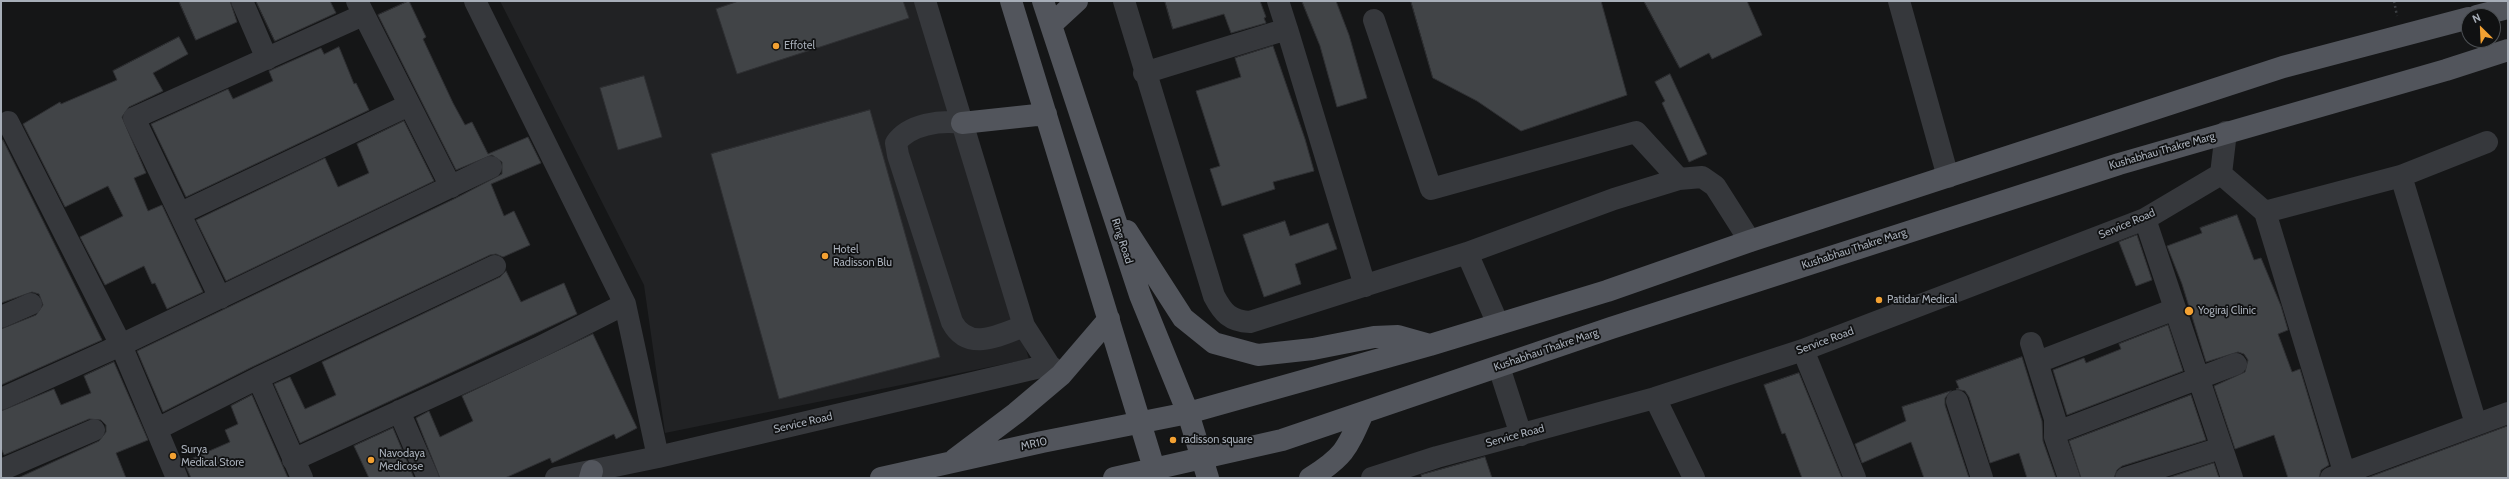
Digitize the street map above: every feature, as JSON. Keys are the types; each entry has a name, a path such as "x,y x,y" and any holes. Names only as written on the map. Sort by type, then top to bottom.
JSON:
{"main road":[{"path":"1011,1 1156,474"},
{"name":"Ring Road","path":"1043,1 1140,295 1188,413 1205,468"},
{"path":"1051,25 1077,1"},
{"path":"1188,413 1430,345 1607,291 1750,241 2283,67 2461,20"},
{"name":"Kushabhau Thakre Marg","path":"1205,468 1282,440 1612,328 2097,171 2226,132 2446,70 2508,50"},
{"path":"962,122 1046,114"},
{"path":"1109,203 1183,318 1214,343 1258,355 1312,349 1374,337 1398,336 1430,345"},
{"path":"949,463 1016,413 1055,370 1109,319"},
{"name":"MR10","path":"881,478 1042,442 1188,413"},
{"path":"1310,478 1338,459 1348,448 1363,413"},
{"path":"1114,478 1205,468"}],"street":[{"path":"242,1 267,59"},
{"path":"475,1 625,304 658,457"},
{"path":"925,1 1024,326 1055,370"},
{"path":"1124,1 1144,73 1214,296 1222,311 1230,318 1250,322 1467,253 1614,199 1679,179 1702,177 1715,186 1750,241"},
{"path":"1278,1 1365,286"},
{"path":"1899,1 1948,177"},
{"path":"220,298 181,213 134,118 267,59 360,8 451,187"},
{"path":"1374,20 1431,189 1636,132 1679,179"},
{"path":"1144,73 1287,29"},
{"path":"181,213 409,105"},
{"path":"8,122 121,345 177,478"},
{"path":"962,122 944,122 902,135 896,143 898,154 952,322 958,333 968,339 979,340 1024,326"},
{"path":"2226,132 2221,174 2265,212 2340,476 2508,413"},
{"path":"2265,212 2401,176 2487,142"},
{"path":"1,399 121,345 491,168"},
{"name":"Service Road","path":"1372,478 1521,434 1655,398 1803,350 2145,219 2221,174"},
{"path":"2401,176 2476,424"},
{"path":"2145,219 2232,478"},
{"path":"1467,253 1498,324"},
{"path":"157,429 258,378 495,266"},
{"path":"1,317 30,304"},
{"path":"258,378 298,469 399,411 538,348 625,304"},
{"path":"2069,478 2055,437 2055,419 2034,352 2176,309"},
{"path":"1803,350 1855,478"},
{"path":"2055,437 2060,431 2197,377 2236,364"},
{"path":"1499,367 1521,434"},
{"name":"Service Road","path":"556,478 591,474 658,457 1055,370"},
{"path":"1655,398 1694,478"},
{"path":"1957,401 1982,478"},
{"path":"399,411 428,478"},
{"path":"1,470 94,430"},
{"path":"2126,478 2221,448"}],"shaded area":[{"path":"500,1 917,1 1029,359 665,433 644,285"}],"building":[{"path":"179,1 230,1 237,22 196,40"},
{"path":"256,1 330,1 336,13 275,41"},
{"path":"409,1 426,37 423,39 453,103 465,125 472,122 488,154 528,137 541,163 491,184 504,216 514,211 530,245 503,257 496,254 490,255 252,367 163,412 137,351 456,198 502,174 502,162 492,155 456,170 378,15"},
{"name":"Effotel","path":"739,1 903,1 909,18 737,74 716,9"},
{"path":"1165,1 1260,1 1266,17 1264,18 1266,23 1231,33 1224,14 1173,29"},
{"path":"1302,1 1336,1 1349,35 1367,98 1337,107 1320,46"},
{"path":"1411,1 1601,1 1627,95 1521,131 1477,101 1433,78"},
{"path":"1644,1 1747,1 1762,35 1712,59 1709,53 1680,68"},
{"path":"179,37 188,54 153,73 163,91 129,107 122,117 146,173 134,178 148,211 162,205 203,292 167,309 155,283 152,284 144,266 105,285 80,237 123,216 108,186 65,207 23,124 60,102 61,104 117,80 113,71"},
{"path":"1273,46 1305,139 1314,171 1273,182 1275,189 1222,206 1210,169 1220,166 1196,91 1241,77 1235,58"},
{"path":"339,47 354,84 356,83 369,110 186,197 151,124 228,89 233,99 273,81 269,71 321,48 324,54"},
{"path":"1670,74 1707,154 1689,162 1662,103 1665,101 1655,82"},
{"path":"644,76 662,137 618,150 600,88"},
{"name":"Hotel Radisson Blu","path":"870,110 940,357 779,399 711,154"},
{"path":"404,121 434,181 226,281 196,220 325,158 338,187 369,173 357,144"},
{"path":"1,140 3,140 102,340 1,385 1,329 36,315 43,305 39,294 32,292 1,303"},
{"path":"2237,215 2254,260 2261,258 2281,306 2288,330 2278,334 2292,372 2300,369 2329,465 2321,470 2319,478 2288,478 2274,435 2235,449 2214,386 2245,372 2248,360 2244,354 2238,352 2206,362 2182,284 2167,246 2202,233 2200,228"},
{"path":"1285,221 1290,236 1328,223 1337,249 1295,264 1301,284 1264,297 1243,235"},
{"path":"2137,235 2152,280 2136,286 2119,242"},
{"path":"506,271 521,302 564,283 577,314 300,443 274,384 290,377 305,409 336,395 322,362 500,277"},
{"path":"2168,325 2183,371 2067,415 2053,370 2084,358 2086,363 2121,349 2119,344"},
{"path":"593,334 637,428 616,439 614,434 552,463 550,458 505,478 440,478 416,418 429,411 440,437 473,421 462,396"},
{"path":"2022,357 2042,421 2043,441 2056,478 2027,478 2019,453 1990,463 1969,397 1965,391 1956,389 1959,388 1956,381"},
{"path":"114,362 148,440 116,453 126,478 18,478 99,441 106,432 106,425 101,420 89,419 4,455 1,448 1,411 54,389 61,405 91,393 84,376"},
{"path":"1799,373 1842,478 1802,478 1785,433 1782,434 1764,385"},
{"path":"1951,391 1945,398 1945,405 1969,478 1924,478 1911,442 1862,463 1855,444 1906,421 1902,407"},
{"path":"252,395 288,478 191,478 184,462 230,442 225,430 238,424 231,406"},
{"path":"2191,395 2206,440 2122,466 2117,470 2114,478 2081,478 2069,441"},
{"path":"2508,426 2508,478 2367,478"},
{"path":"393,428 414,478 369,478 354,446"},
{"path":"1485,457 1492,478 1422,478 1421,475"},
{"path":"2214,463 2219,478 2168,478"}],"place":[{"name":"Effotel","path":"776,46"},
{"name":"Hotel Radisson Blu","path":"825,256"},
{"name":"Patidar Medical","path":"1879,300"},
{"name":"Yogiraj Clinic","path":"2189,311"},
{"name":"radisson square","path":"1173,440"},
{"name":"Surya Medical Store","path":"173,456"},
{"name":"Navodaya Medicose","path":"371,460"}]}
